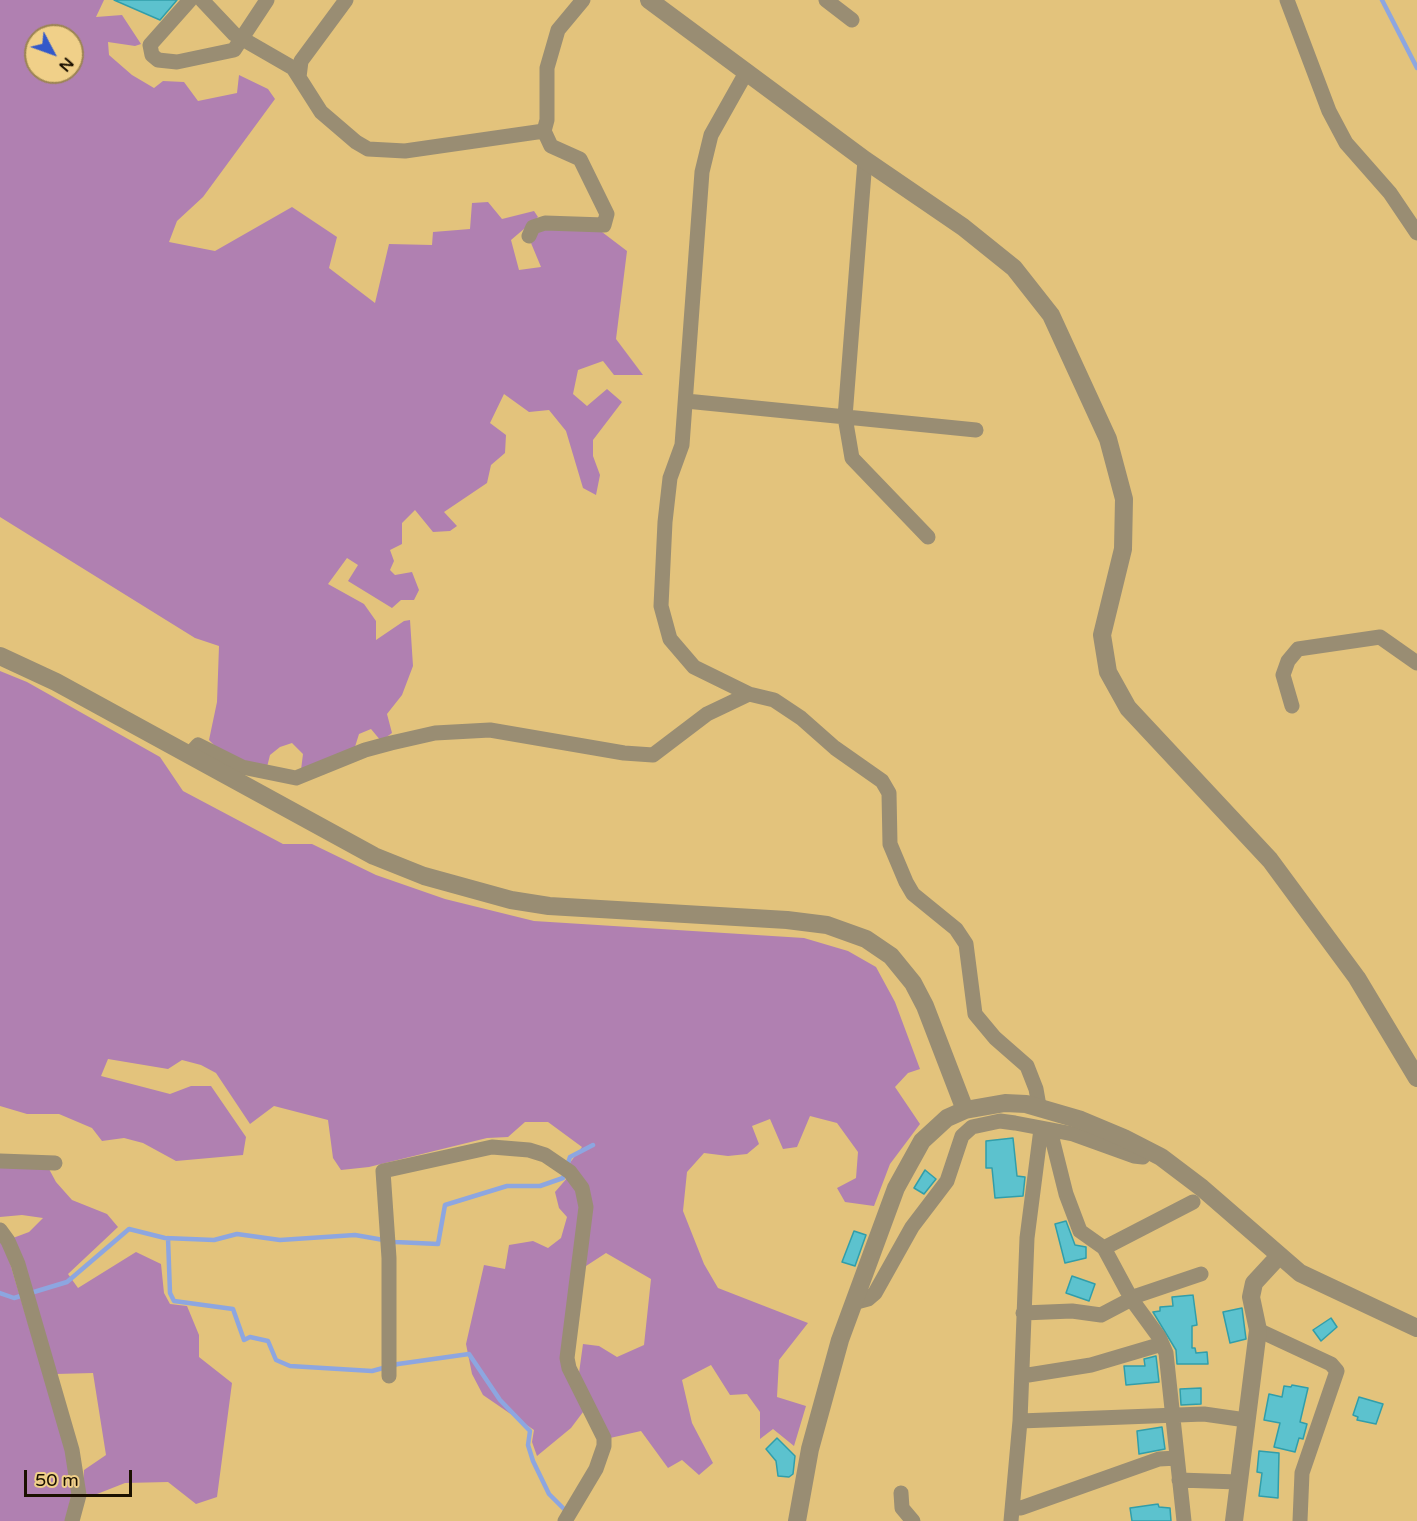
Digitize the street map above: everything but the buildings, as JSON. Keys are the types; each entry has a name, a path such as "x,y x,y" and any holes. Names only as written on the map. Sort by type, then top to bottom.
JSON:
{"street":[{"path":"190,0 150,45 152,55 158,60 177,62 219,55 234,50 267,0"},
{"path":"202,0 234,34 293,68 321,112 368,149 405,151 544,131"},
{"path":"299,77 301,61 346,0"},
{"path":"529,236 533,227 545,223 603,225 607,214 580,159 551,146 544,131 547,120 547,68 558,30 584,0"},
{"path":"649,0 865,160 963,227 1014,268 1051,315 1108,439 1125,499 1123,549 1102,635 1108,672 1128,708 1270,860 1357,978 1417,1078"},
{"path":"826,0 852,20"},
{"path":"1287,0 1329,111 1346,143 1390,193 1417,233"},
{"path":"747,71 711,135 702,172 682,445 670,478 665,522 661,606 670,639 694,667 749,694 774,700 801,718 835,748 882,782 889,793 891,844 906,882 913,894 956,929 966,944 975,1014 995,1038 1027,1066 1036,1089 1039,1106"},
{"path":"865,160 845,417 852,458 928,537"},
{"path":"686,401 976,430"},
{"path":"1292,706 1284,675 1288,661 1298,649 1380,638 1417,663"},
{"path":"0,656 56,682 374,856 424,876 511,900 584,910 827,925 866,939 891,956 913,983 925,1006 965,1110"},
{"path":"189,755 198,745 242,767 296,778 364,750 391,743 435,734 490,730 624,753 653,755 707,714 749,694"},
{"path":"797,1521 810,1449 853,1303 896,1188 914,1152 939,1125 965,1110 1005,1103 1039,1106 1081,1120 1147,1149 1202,1188 1278,1257 1322,1286 1391,1314 1417,1328"},
{"path":"853,1303 868,1299 874,1293 912,1227 947,1181 965,1132 983,1123 1000,1121 1073,1134 1134,1156 1143,1156 1147,1149"},
{"path":"1045,1129 1080,1230 1104,1248 1132,1300 1166,1353 1184,1521"},
{"path":"1012,1514 1020,1421 1027,1238 1045,1129"},
{"path":"389,1371 389,1251 383,1171 492,1146 529,1150 554,1160 570,1172 582,1188 586,1207 567,1358 568,1368 604,1438 604,1446 596,1469 565,1521"},
{"path":"0,1161 55,1163"},
{"path":"1104,1248 1193,1202"},
{"path":"0,1230 8,1241 24,1285 78,1473 79,1495 72,1521"},
{"path":"1234,1521 1258,1330 1251,1297 1254,1283 1278,1257"},
{"path":"1023,1313 1072,1311 1101,1315 1139,1295 1201,1274"},
{"path":"1258,1330 1331,1364 1337,1371 1302,1473 1299,1521"},
{"path":"1022,1376 1091,1365 1162,1344"},
{"path":"1020,1421 1098,1416 1204,1414 1246,1420"},
{"path":"1012,1514 1021,1508 1159,1459 1177,1458"},
{"path":"1179,1480 1239,1482"},
{"path":"901,1493 902,1508 913,1521"}],"shaded area":[{"path":"0,0 104,0 96,17 122,15 141,44 135,46 108,42 109,55 132,75 154,88 163,81 184,82 198,101 237,93 239,75 268,89 275,99 203,197 177,221 169,242 215,251 292,207 337,237 329,268 375,303 389,244 432,245 433,232 470,229 472,203 488,202 502,219 534,211 538,217 511,240 519,270 541,267 531,243 536,232 546,228 602,232 627,251 616,339 643,375 614,375 603,361 578,370 573,394 587,406 607,389 622,402 593,440 593,456 600,475 596,495 583,488 566,431 549,410 529,412 504,394 490,423 506,435 505,453 491,465 487,483 444,512 457,526 450,531 433,532 415,510 402,523 402,544 390,550 394,561 390,570 395,575 412,572 419,590 414,600 401,600 392,608 348,581 358,565 347,558 328,584 364,604 376,621 376,640 404,621 410,620 413,666 402,695 387,714 392,733 381,741 371,729 359,734 354,750 301,770 303,754 292,743 280,747 270,755 267,767 242,762 218,749 209,740 217,702 219,646 195,638 0,517"},
{"path":"0,671 27,682 160,757 183,791 283,844 312,844 376,875 445,899 534,921 804,938 848,951 876,967 895,1002 920,1069 908,1073 895,1087 920,1124 890,1164 874,1206 845,1202 837,1188 856,1178 858,1152 837,1123 810,1116 797,1147 783,1149 770,1119 752,1126 759,1144 747,1154 728,1156 704,1153 687,1172 683,1211 704,1264 718,1288 808,1323 779,1360 777,1397 806,1406 794,1446 773,1429 760,1439 760,1412 747,1394 730,1395 711,1365 682,1380 692,1423 713,1463 699,1475 682,1460 668,1468 641,1431 610,1438 579,1373 583,1344 599,1346 617,1357 644,1345 651,1279 606,1253 586,1266 590,1198 569,1164 582,1147 548,1122 525,1122 508,1137 487,1138 369,1167 341,1170 333,1158 328,1120 274,1106 250,1124 216,1073 201,1065 182,1060 168,1069 108,1059 101,1076 170,1094 191,1086 211,1086 246,1137 243,1155 176,1161 143,1143 124,1138 102,1141 92,1128 59,1114 27,1114 0,1106"},
{"path":"0,1167 49,1169 56,1182 72,1200 107,1214 118,1227 68,1274 78,1288 136,1252 161,1264 164,1293 170,1304 187,1306 199,1335 199,1357 232,1383 217,1497 196,1504 168,1482 125,1483 92,1496 83,1492 84,1470 106,1455 93,1373 56,1374 13,1238 29,1232 43,1218 22,1215 0,1217"},
{"path":"568,1177 579,1192 582,1212 567,1334 586,1408 571,1428 537,1456 532,1442 534,1430 483,1395 472,1374 466,1344 484,1265 505,1269 509,1245 533,1241 548,1248 561,1238 567,1217 559,1208 555,1192"},
{"path":"0,1239 4,1243 71,1467 72,1493 65,1521 0,1521"}],"waterway":[{"path":"1382,0 1417,68"},
{"path":"0,1293 14,1298 67,1282 129,1229 165,1238 214,1240 237,1234 280,1240 355,1235 395,1242 438,1244 445,1205 507,1186 540,1186 563,1178 570,1157 593,1145"},
{"path":"168,1238 170,1293 174,1301 233,1309 244,1340 250,1337 268,1341 276,1360 290,1366 372,1371 398,1364 469,1354 500,1400 530,1431 528,1445 533,1461 549,1494 564,1509"}]}
